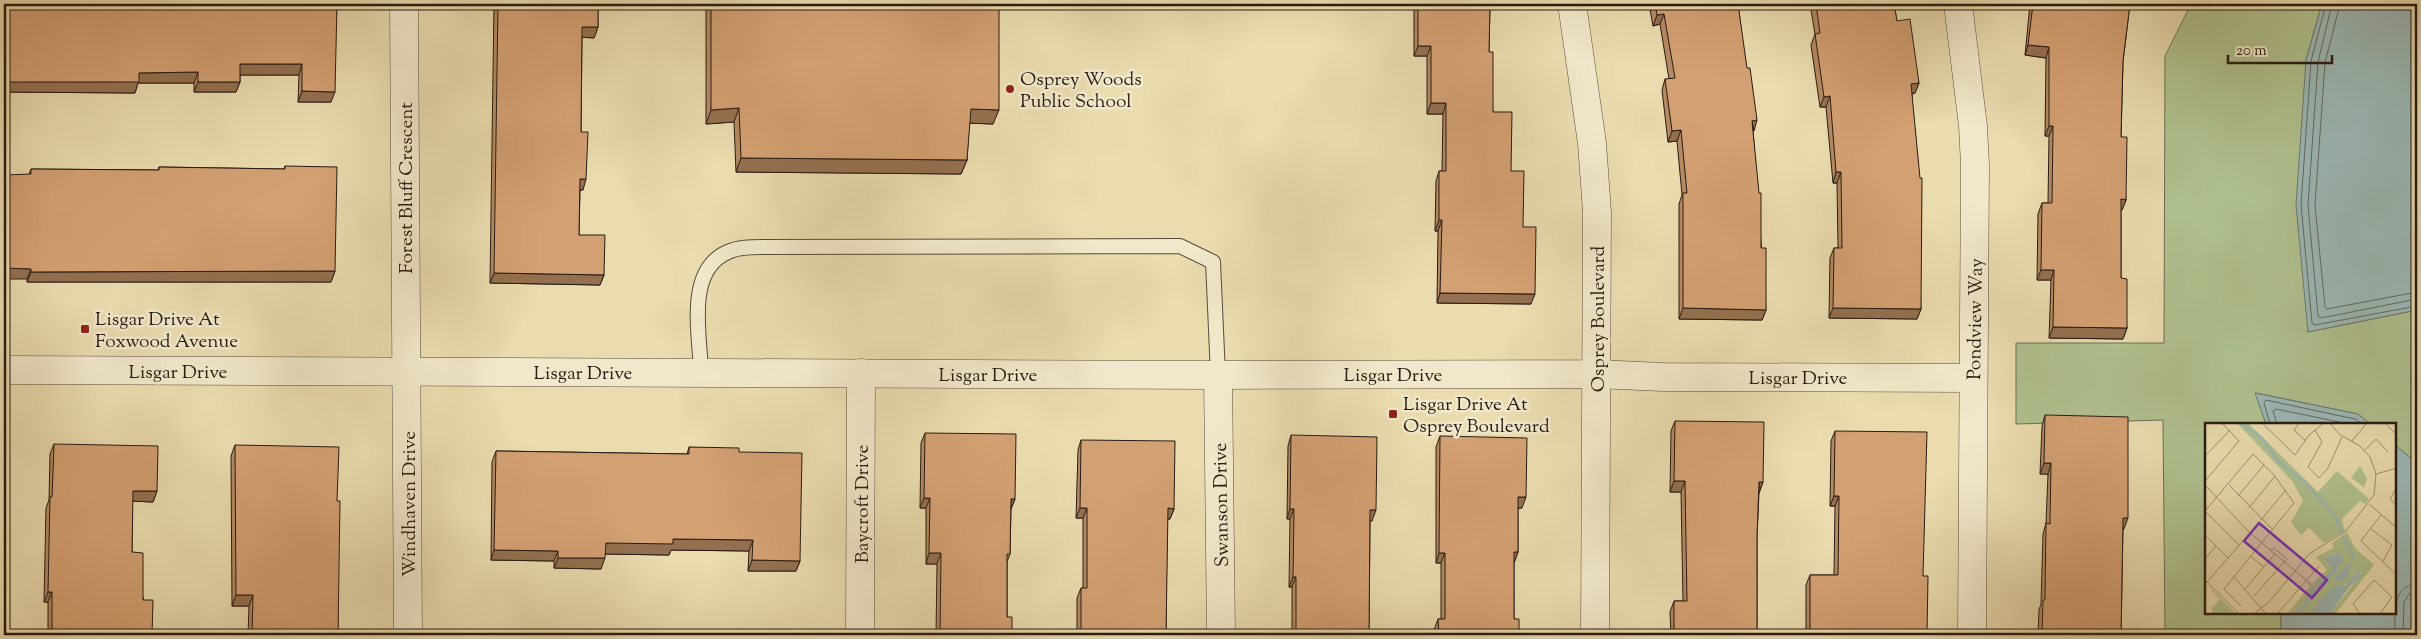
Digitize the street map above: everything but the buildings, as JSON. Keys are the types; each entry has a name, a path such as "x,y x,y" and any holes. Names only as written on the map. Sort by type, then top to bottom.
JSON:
{"street":[{"name":"Forest Bluff Crescent","path":"404,4 407,372"},
{"name":"Osprey Boulevard","path":"1572,4 1592,143 1596,212 1595,635"},
{"name":"Pondview Way","path":"1958,4 1973,126 1975,165 1972,635"},
{"name":"Lisgar Drive","path":"4,370 1218,375 1597,374 1672,377 1973,378"},
{"name":"Windhaven Drive","path":"407,372 408,635"},
{"name":"Baycroft Drive","path":"860,635 862,373"},
{"name":"Swanson Drive","path":"1218,375 1221,635"}],"lane":[{"path":"701,372 699,315 702,279 709,265 727,252 744,248 772,247 1180,246 1213,262 1218,375"}],"green space":[{"path":"2191,4 2322,4 2306,60 2308,332 2417,310 2417,463 2396,446 2396,423 2369,423 2358,414 2256,393 2266,423 2205,423 2205,614 2281,614 2281,635 2165,635 2163,420 2016,424 2016,343 2164,343 2165,56"},
{"path":"2417,561 2417,635 2414,635 2416,568"}],"water":[{"path":"2322,4 2417,4 2417,310 2308,332 2296,205 2306,60"},
{"path":"2255,393 2358,414 2369,423 2266,423"},
{"path":"2396,446 2417,463 2417,561 2414,635 2281,635 2281,614 2396,614"}],"place":[{"name":"Osprey Woods Public School","path":"1010,89"},
{"name":"Lisgar Drive At Foxwood Avenue","path":"85,329"},
{"name":"Lisgar Drive At Osprey Boulevard","path":"1393,414"}]}
